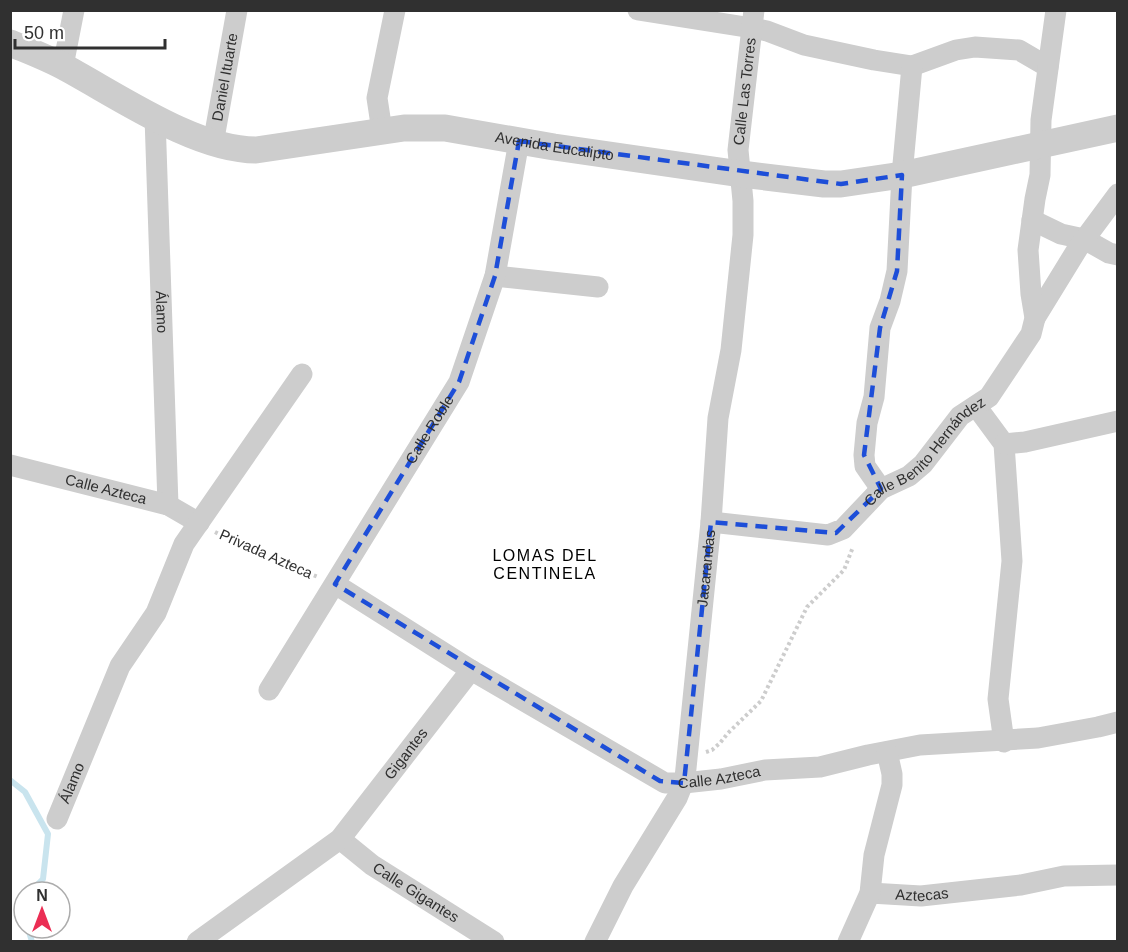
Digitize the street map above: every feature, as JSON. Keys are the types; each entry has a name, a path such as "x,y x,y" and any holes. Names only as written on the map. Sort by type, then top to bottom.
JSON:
{"street":[{"path":"63,66 74,10"},
{"name":"Daniel Ituarte","path":"213,144 237,10"},
{"path":"382,131 377,98 395,10"},
{"path":"638,10 753,19 767,31 804,45 912,66 956,50 975,47 1019,50 1048,67"},
{"name":"Calle Benito Hernández","path":"711,522 828,535 843,529 881,489 909,476 931,453 960,416 989,397 1029,340 1035,318 1028,261 1040,175 1042,108 1056,10"},
{"name":"Calle Las Torres","path":"741,174 738,150 753,19"},
{"name":"Avenida Eucalipto","path":"10,43 63,66 155,117 213,144 227,148 256,150 404,128 445,128 741,174 824,184 859,182 902,174 1118,128"},
{"path":"881,489 866,466 864,455 867,423 874,397 880,328 890,301 897,271 902,174 912,66"},
{"name":"Álamo","path":"155,117 168,505"},
{"name":"Calle Roble","path":"269,690 459,382 495,276 519,141"},
{"name":"Jacarandas","path":"595,942 623,886 684,783 711,522 718,418 730,350 743,235 741,174"},
{"path":"1035,318 1084,239 1118,194"},
{"path":"1032,220 1060,234 1084,239 1109,253 1118,255"},
{"path":"495,276 598,287"},
{"name":"Álamo","path":"57,819 120,666 156,613 184,544 302,374"},
{"path":"976,406 1004,444 1012,542 998,699 1004,742"},
{"path":"1004,444 1025,442 1118,422"},
{"name":"Calle Azteca","path":"10,465 168,505 199,523"},
{"name":"Calle Azteca","path":"335,584 471,670 660,781 684,783 721,779 765,770 831,765 868,755 931,744 1004,742 1098,728 1118,722"},
{"name":"Gigantes","path":"197,942 340,839 471,670"},
{"path":"848,942 870,892 874,855 892,785 887,752"},
{"name":"Calle Gigantes","path":"340,839 372,865 494,942"},
{"name":"Aztecas","path":"870,892 921,896 1021,885 1064,876 1118,876"}],"path":[{"path":"688,754 712,750 761,701 807,607 844,570 855,540 854,518"},
{"name":"Privada Azteca","path":"199,523 242,546 335,584"}],"highlighted area":[{"path":"519,141 841,184 902,175 897,271 880,328 864,455 881,489 836,533 711,522 684,783 660,781 335,584 459,382 495,276"}],"waterway":[{"path":"10,780 25,792 48,834 42,880"}],"district":[{"name":"LOMAS DEL CENTINELA","path":"545,564"}]}
